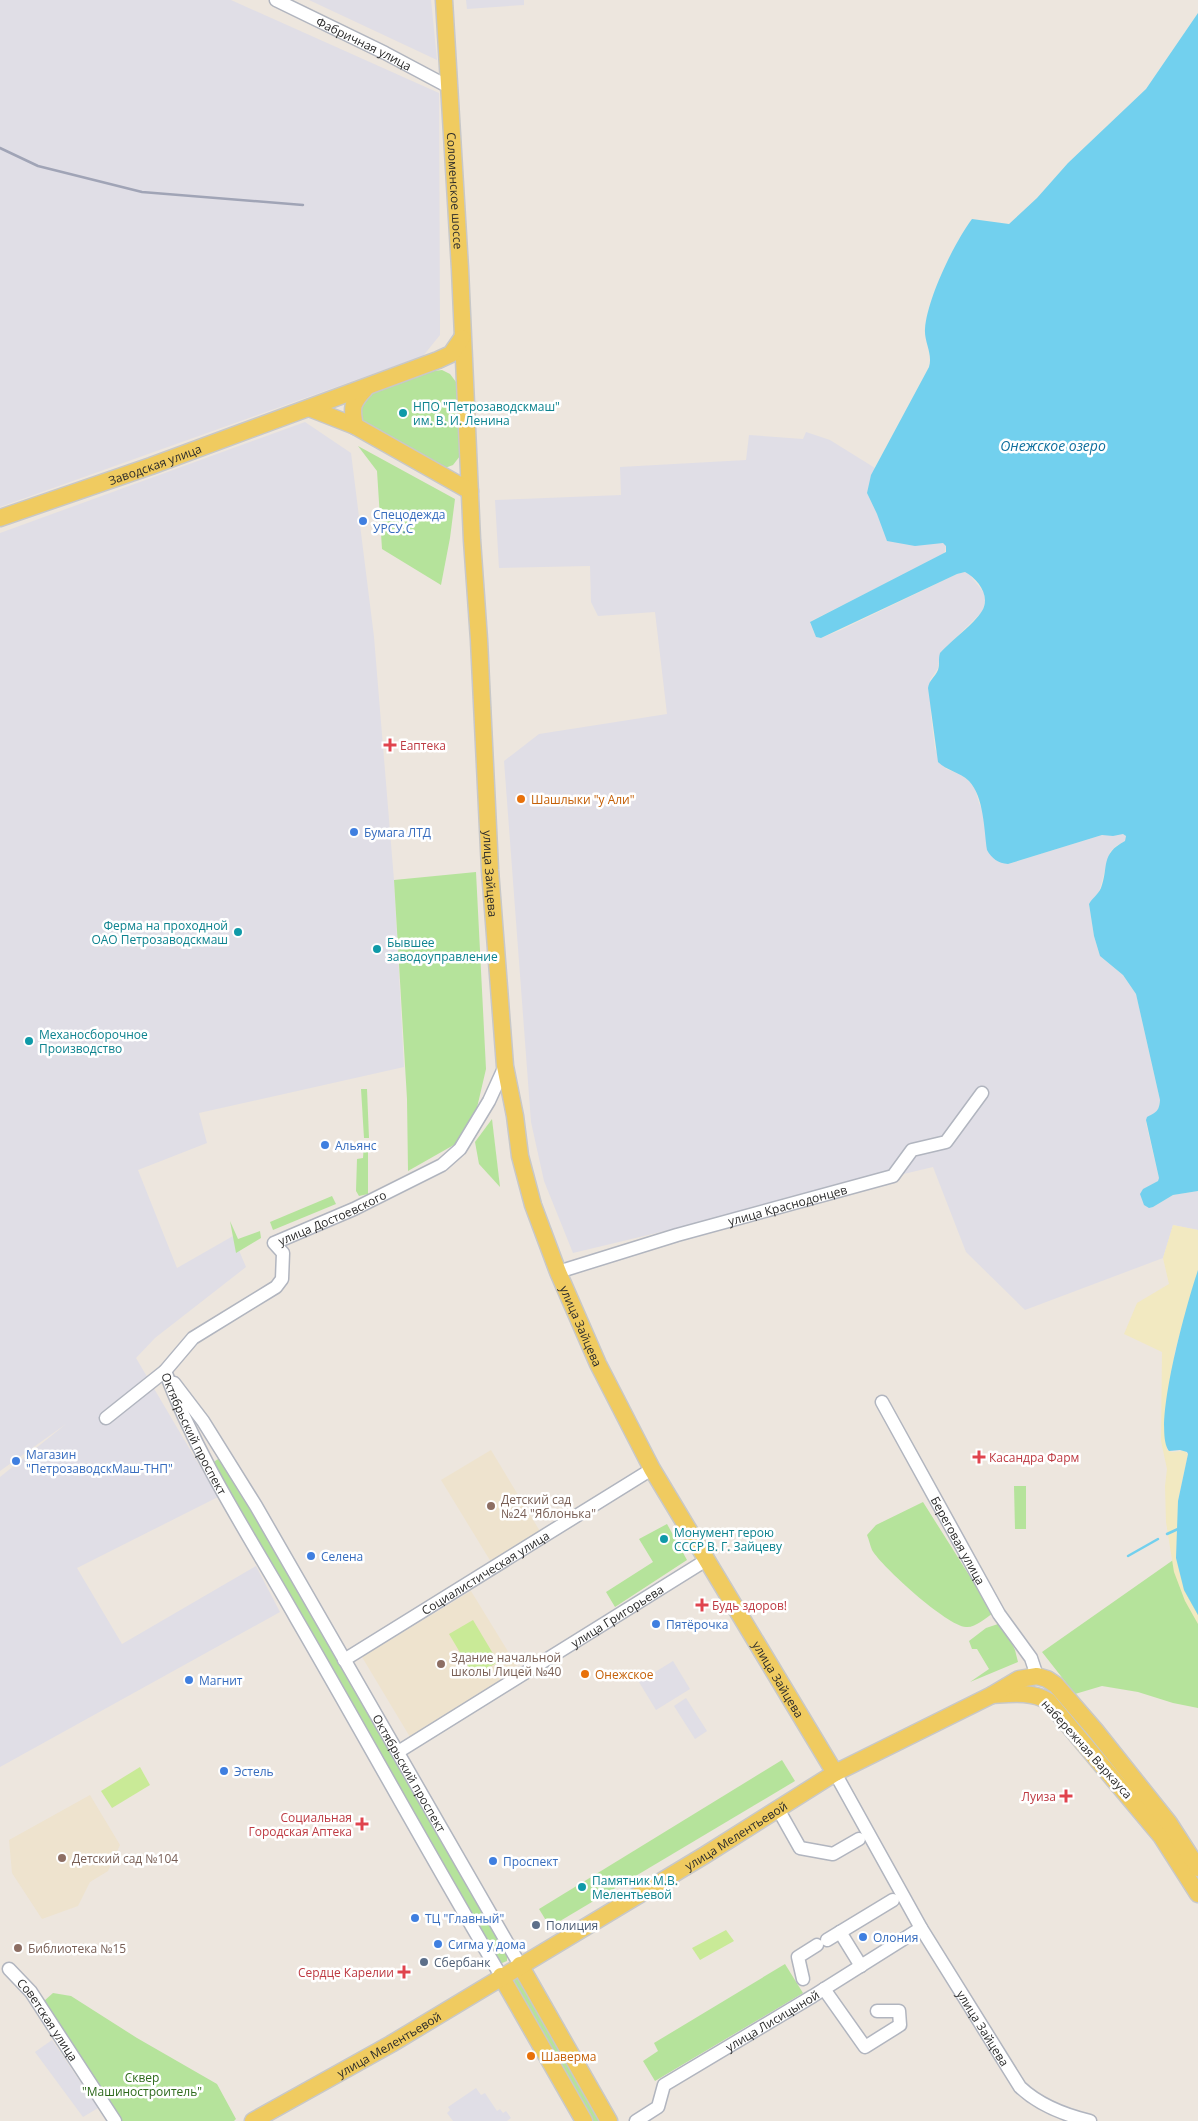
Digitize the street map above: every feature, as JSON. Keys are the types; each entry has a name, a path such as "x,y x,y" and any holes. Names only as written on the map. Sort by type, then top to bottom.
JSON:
{"main road":[{"name":"Соломенское шоссе","path":"444,0 464,381"},
{"name":"Заводская улица","path":"0,518 365,389 451,354 462,338"},
{"path":"438,360 458,370 464,381"},
{"name":"улица Зайцева","path":"464,381 490,870 505,1066 515,1116 520,1156 534,1204 558,1272 598,1364 652,1469 834,1773"},
{"path":"355,426 353,416 354,400 365,389"},
{"path":"309,408 355,426 470,491"},
{"path":"438,473 454,472 468,458"},
{"path":"992,1695 1008,1684 1042,1677"},
{"path":"1036,1696 1031,1685 1042,1677"},
{"name":"набережная Варкауса","path":"1042,1677 1056,1685 1095,1730 1169,1822 1198,1868"},
{"name":"набережная Варкауса","path":"992,1695 1022,1694 1036,1696 1048,1701 1161,1836 1198,1894"},
{"name":"улица Мелентьевой","path":"253,2121 391,2044 676,1872 834,1773 992,1695"},
{"name":"Октябрьский проспект","path":"520,1965 575,2065 609,2121"},
{"name":"Октябрьский проспект","path":"501,1976 584,2121"},
{"path":"558,2076 562,2067 568,2064 575,2065"}],"street":[{"name":"Фабричная улица","path":"276,0 385,53 449,87"},
{"name":"улица Достоевского","path":"106,1418 165,1371 193,1338 276,1287 282,1279 283,1253 274,1243 354,1209 442,1165 460,1149 489,1102 505,1066"},
{"name":"улица Краснодонцев","path":"558,1272 677,1235 893,1176 912,1150 946,1142 982,1093"},
{"name":"Октябрьский проспект","path":"165,1371 203,1421 226,1456 520,1965"},
{"name":"Октябрьский проспект","path":"165,1371 180,1411 207,1464 501,1976"},
{"name":"Береговая улица","path":"882,1402 999,1614 1031,1658 1042,1677"},
{"path":"207,1464 215,1454 226,1456"},
{"name":"Социалистическая улица","path":"344,1660 652,1469"},
{"name":"улица Григорьева","path":"398,1752 708,1560"},
{"path":"305,1633 309,1625 314,1622 322,1622"},
{"path":"363,1736 374,1725 382,1724"},
{"name":"улица Зайцева","path":"834,1773 921,1928 1020,2087 1030,2097 1042,2104 1090,2121"},
{"path":"778,1809 800,1848 833,1854 859,1839"},
{"path":"431,1855 439,1856 444,1854 450,1845"},
{"path":"803,1979 798,1957 893,1900"},
{"name":"улица Лисицыной","path":"636,2121 658,2107 664,2086 921,1928"},
{"path":"840,1932 861,1966"},
{"name":"Советская улица","path":"9,1969 31,1992 115,2121"},
{"path":"824,1989 865,2047 900,2025 899,2010 877,2011"}],"shaded area":[{"path":"0,0 231,0 439,93 440,335 423,356 0,507"},
{"path":"309,0 431,0 437,60"},
{"path":"466,0 524,0 524,5 467,9"},
{"path":"305,422 351,453 374,637 394,880 404,1067 199,1113 207,1143 138,1170 177,1268 233,1236 246,1267 155,1338 136,1358 218,1497 77,1568 122,1644 256,1566 280,1612 0,1767 0,1477 66,1424 0,1471 0,533"},
{"path":"806,432 830,440 875,468 867,493 877,514 946,546 944,554 811,621 810,623 816,637 821,638 841,630 957,574 965,572 969,574 984,593 985,602 982,612 940,653 938,668 930,680 931,716 935,749 946,769 960,774 975,789 979,803 1008,864 1102,835 1123,834 1126,836 1125,841 1110,852 1099,892 1089,904 1094,936 1100,956 1123,975 1136,994 1160,1100 1158,1111 1155,1115 1150,1115 1146,1123 1159,1178 1158,1181 1143,1190 1153,1207 1173,1195 1198,1191 1198,1230 1173,1225 1163,1258 1025,1310 966,1252 933,1167 573,1253 544,1181 531,1122 504,761 539,734 667,714 655,612 598,616 591,602 590,566 499,568 495,500 621,495 620,467 746,460 749,435 803,439"},
{"name":"Детский сад №24 \"Яблонька\"","path":"491,1450 541,1533 491,1562 441,1480"},
{"name":"Здание начальной школы Лицей №40","path":"471,1591 520,1671 410,1737 362,1657"},
{"path":"673,1661 690,1689 656,1710 639,1682"},
{"path":"686,1698 707,1731 695,1739 674,1706"},
{"name":"Детский сад №104","path":"90,1795 120,1845 108,1871 90,1882 78,1906 42,1919 12,1873 9,1840"},
{"path":"52,2040 98,2108 83,2117 35,2052"},
{"path":"476,2088 481,2095 485,2093 497,2111 500,2109 503,2113 506,2111 511,2118 507,2121 453,2121 447,2113 450,2110 448,2107"}],"green space":[{"path":"442,370 450,374 456,382 460,456 453,465 445,468 363,423 359,417 361,401 367,393"},
{"path":"358,446 455,499 441,585 382,549 377,471"},
{"path":"476,872 486,1069 476,1112 459,1142 408,1171 407,1099 394,880"},
{"path":"361,1089 367,1089 369,1138 364,1138"},
{"path":"492,1119 500,1187 479,1164 475,1142"},
{"path":"364,1144 368,1144 368,1194 359,1196 356,1191 357,1159 363,1158"},
{"path":"332,1196 336,1204 273,1230 270,1222"},
{"path":"230,1221 238,1239 260,1231 261,1238 236,1253"},
{"path":"220,1458 225,1462 507,1955 507,1961 502,1963 496,1961 213,1466 215,1461"},
{"path":"1014,1486 1026,1486 1026,1529 1015,1529"},
{"path":"923,1502 993,1613 973,1626 966,1627 957,1624 931,1607 901,1582 872,1550 867,1535 876,1525"},
{"path":"667,1524 687,1560 615,1607 606,1592 653,1562 639,1539"},
{"path":"1176,1558 1184,1590 1198,1615 1198,1708 1173,1703 1138,1692 1102,1686 1075,1694 1042,1652"},
{"path":"473,1620 498,1662 474,1676 449,1634"},
{"path":"998,1624 1003,1625 1015,1650 1018,1662 970,1682 989,1669 977,1649 972,1649 969,1641 986,1628"},
{"path":"782,1760 795,1781 550,1927 539,1909"},
{"path":"140,1767 150,1785 112,1808 101,1791"},
{"path":"726,1930 734,1941 700,1960 692,1948"},
{"path":"785,1964 803,1993 655,2081 643,2061 658,2051 654,2043"},
{"path":"516,1978 521,1981 602,2121 589,2121 511,1985"},
{"name":"Сквер \"Машиностроитель\"","path":"53,1993 71,1996 137,2038 217,2084 236,2119 234,2121 121,2121 44,2001"}],"sand":[{"path":"1173,1225 1198,1230 1198,1270 1175,1351 1166,1414 1167,1450 1172,1452 1184,1451 1188,1454 1178,1501 1178,1529 1184,1590 1198,1615 1198,1624 1185,1601 1174,1572 1166,1522 1165,1486 1167,1469 1161,1441 1162,1352 1124,1334 1137,1303 1169,1284 1163,1258"}],"water":[{"name":"Онежское озеро","path":"1198,13 1198,1191 1173,1195 1149,1208 1144,1205 1140,1194 1143,1189 1158,1181 1159,1178 1146,1120 1147,1117 1157,1111 1160,1100 1136,994 1123,975 1100,956 1094,936 1089,904 1101,888 1109,856 1117,846 1125,841 1126,836 1123,834 1113,836 1102,835 1008,864 996,860 987,850 983,814 974,788 965,778 945,768 938,762 928,688 938,670 940,653 982,611 985,600 982,588 970,575 965,572 957,574 821,638 816,637 810,622 946,552 946,546 943,543 915,546 887,541 867,493 871,475 929,367 930,357 925,334 927,317 936,287 965,229 972,219 1009,224 1037,198 1068,163 1146,89"},
{"path":"1198,1270 1198,1615 1184,1590 1176,1558 1178,1501 1188,1454 1180,1450 1169,1451 1165,1438 1165,1418 1173,1363"}],"waterway":[{"path":"1167,1534 1178,1529"},
{"path":"1128,1556 1158,1539"}],"railway":[{"path":"0,148 38,166 142,192 303,205"}],"place":[{"name":"НПО \"Петрозаводскмаш\" им. В. И. Ленина","path":"403,413"},
{"name":"Спецодежда УРСУ.С","path":"363,521"},
{"name":"Еаптека","path":"390,745"},
{"name":"Шашлыки \"у Али\"","path":"521,799"},
{"name":"Бумага ЛТД","path":"354,832"},
{"name":"Ферма на проходной ОАО Петрозаводскмаш","path":"238,932"},
{"name":"Бывшее заводоуправление","path":"377,949"},
{"name":"Механосборочное Производство","path":"29,1041"},
{"name":"Альянс","path":"325,1145"},
{"name":"Касандра Фарм","path":"979,1457"},
{"name":"Магазин \"ПетрозаводскМаш-ТНП\"","path":"16,1461"},
{"name":"Детский сад №24 \"Яблонька\"","path":"491,1506"},
{"name":"Монумент герою СССР В. Г. Зайцеву","path":"664,1539"},
{"name":"Селена","path":"311,1556"},
{"name":"Будь здоров!","path":"702,1605"},
{"name":"Пятёрочка","path":"656,1624"},
{"name":"Здание начальной школы Лицей №40","path":"441,1664"},
{"name":"Онежское","path":"585,1674"},
{"name":"Магнит","path":"189,1680"},
{"name":"Эстель","path":"224,1771"},
{"name":"Луиза","path":"1066,1796"},
{"name":"Социальная Городская Аптека","path":"362,1824"},
{"name":"Детский сад №104","path":"62,1858"},
{"name":"Проспект","path":"493,1861"},
{"name":"Памятник М.В. Мелентьевой","path":"582,1887"},
{"name":"ТЦ \"Главный\"","path":"415,1918"},
{"name":"Полиция","path":"536,1925"},
{"name":"Олония","path":"863,1937"},
{"name":"Сигма у дома","path":"438,1944"},
{"name":"Библиотека №15","path":"18,1948"},
{"name":"Сбербанк","path":"424,1962"},
{"name":"Сердце Карелии","path":"404,1972"},
{"name":"Шаверма","path":"531,2056"}]}
